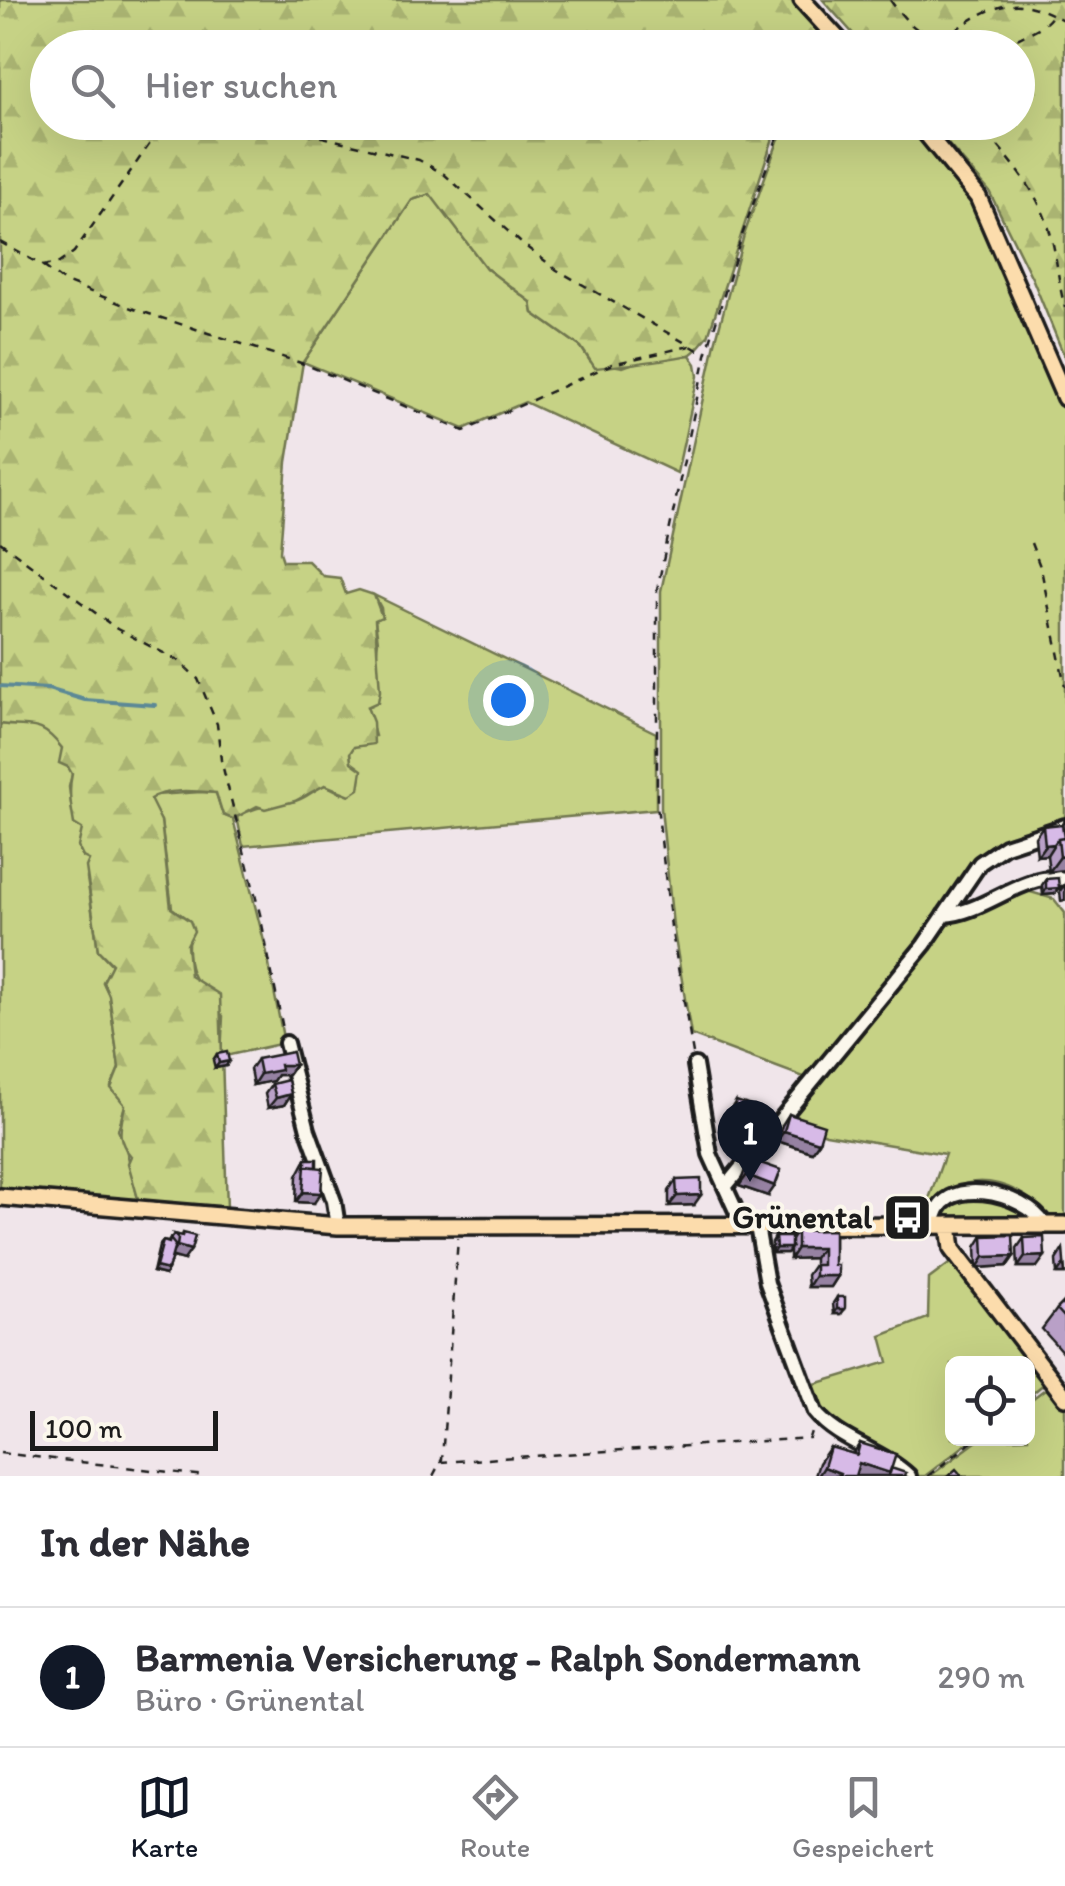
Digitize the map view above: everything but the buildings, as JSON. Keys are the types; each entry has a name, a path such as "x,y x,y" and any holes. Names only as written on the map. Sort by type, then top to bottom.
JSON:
{"main road":[{"path":"802,0 830,30"},
{"path":"932,140 978,196 1065,398"},
{"path":"0,1197 338,1226 1065,1225"},
{"path":"942,1225 952,1249 1065,1396"}],"street":[{"path":"726,1186 906,969 966,880 989,855 1065,826"},
{"path":"944,915 962,914 1046,877 1065,879"},
{"path":"286,1043 338,1226"},
{"path":"696,1065 710,1154 750,1226 816,1412 829,1426 887,1458 909,1476"},
{"path":"942,1225 940,1206 949,1196 962,1193 1004,1196 1038,1212 1045,1225"}],"path":[{"path":"890,0 911,26 920,30"},
{"path":"957,30 987,12 1012,5 1065,20"},
{"path":"1032,30 1044,26 1052,14"},
{"path":"44,266 74,252 152,140"},
{"path":"334,140 419,160 455,183 557,270 706,355"},
{"path":"696,1065 681,996 657,806 658,590 706,355 776,140"},
{"path":"994,140 1012,160 1041,210 1052,240 1065,308"},
{"path":"0,242 63,281 134,309 304,364 464,431 612,364 690,346"},
{"path":"0,542 118,629 180,661 198,679 217,724 221,760 260,914 286,1043"},
{"path":"1031,543 1041,569 1065,686"},
{"path":"433,1476 440,1462 459,1227"},
{"path":"1035,1393 1052,1380"},
{"path":"440,1462 809,1438 816,1412"},
{"path":"928,1476 967,1446"},
{"path":"0,1452 204,1476"}],"green space":[{"path":"0,0 795,0 823,30 30,30 30,140 772,140 708,336 691,354 595,368 581,347 533,313 531,302 486,268 430,194 412,200 303,362 287,462 280,552 283,561 308,561 323,576 340,578 346,594 359,590 374,595 382,617 375,620 380,691 378,702 367,707 373,722 374,744 354,747 350,753 351,762 362,770 359,789 350,795 325,785 295,801 265,809 257,806 233,819 223,815 216,793 172,792 150,799 161,821 171,908 190,921 194,931 187,945 190,976 220,995 227,1208 139,1202 128,1163 131,1156 121,1138 125,1105 111,1088 119,1068 109,995 103,982 112,964 98,950 86,867 89,860 78,847 82,829 74,824 72,811 72,774 59,763 62,748 47,733 34,727 0,724"},
{"path":"823,0 1065,0 1065,358 1033,280 989,191 945,140 1035,140 1035,30 850,30"},
{"path":"924,140 976,200 1065,410 1065,822 986,855 921,945 809,1079 691,1035 673,926 661,808 661,591 715,343 744,235 778,141"},
{"path":"431,194 486,268 531,302 533,313 581,347 590,361 623,367 642,360 690,355 698,376 677,473 525,402 464,429 303,362 412,200"},
{"path":"374,595 656,733 656,809 243,846 237,817 258,808 299,800 325,785 341,793 353,747 375,736 367,707 371,703 378,641 375,620 382,617"},
{"path":"0,724 35,725 48,730 62,748 72,774 72,810 82,829 89,859 87,878 98,950 112,965 103,982 109,995 119,1068 111,1087 125,1105 118,1130 139,1202 0,1190"},
{"path":"216,793 223,815 233,819 266,949 284,1043 221,1057 223,1016 192,974 188,952 190,921 172,908 161,821 150,804 151,796 155,795"},
{"path":"1024,890 1054,899 1065,913 1065,1216 1050,1216 1021,1193 989,1182 958,1186 925,1210 945,1154 826,1134 784,1117 911,973 944,927"},
{"path":"963,1196 1001,1200 1029,1213 1029,1218 944,1218 946,1204"},
{"path":"953,1261 1025,1356 945,1356 945,1446 964,1446 925,1476 913,1476 887,1452 829,1420 808,1386 888,1362 881,1336 928,1318 929,1279"},
{"path":"1035,1370 1045,1383 1035,1391"},
{"path":"1049,1386 1065,1408 1065,1476 930,1476 971,1446 1035,1446 1035,1397"}],"waterway":[{"path":"0,686 48,689 85,700 155,705"}],"place":[{"name":"Barmenia Versicherung - Ralph Sondermann","path":"750,1182"},
{"name":"Grünental","path":"907,1217"}]}
